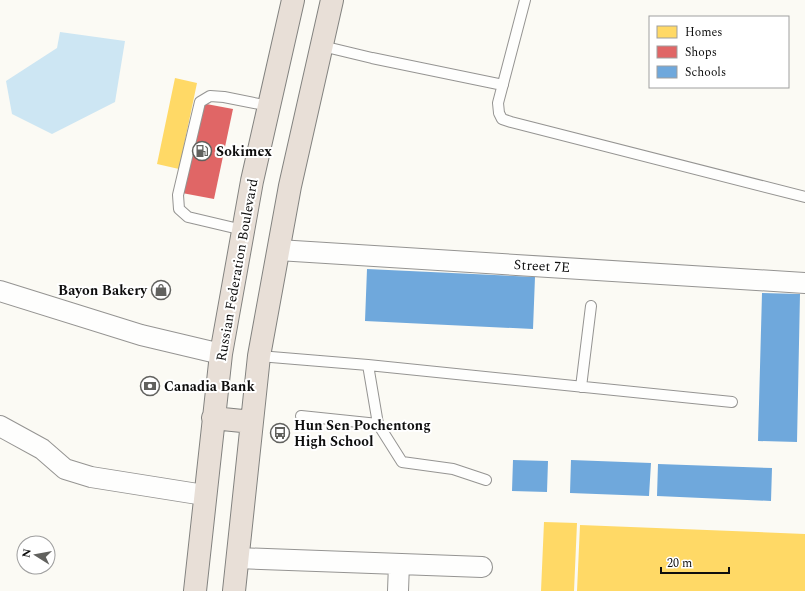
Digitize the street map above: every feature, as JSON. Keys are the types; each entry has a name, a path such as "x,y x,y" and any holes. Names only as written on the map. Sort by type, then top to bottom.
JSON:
{"highway":[{"name":"Russian Federation Boulevard","path":"194,591 221,354 243,230 293,0"},
{"path":"234,591 259,356 290,186 332,0"},
{"path":"213,418 252,422"}],"street":[{"name":"Street 7E","path":"278,250 805,282"},
{"path":"0,291 141,335 221,354"},
{"path":"0,426 42,449 65,469 91,477 204,495"},
{"path":"237,558 482,568"},
{"path":"398,591 399,564"}],"lane":[{"path":"525,0 498,103 499,113 502,119 805,197"},
{"path":"322,46 503,85"},
{"path":"243,230 188,217 179,209 178,195 200,102 210,96 224,97 269,106"},
{"path":"581,387 591,306"},
{"path":"259,356 368,365 732,402"},
{"path":"368,365 378,424 402,462 453,469 486,480"},
{"path":"301,416 378,424"}],"water":[{"path":"60,32 125,41 115,102 52,134 12,114 6,81 57,48"}],"building: Homes":[{"path":"175,78 197,83 179,169 157,164"},
{"path":"544,522 577,523 574,591 541,591"},
{"path":"580,525 805,534 805,591 577,591"}],"building: Shops":[{"path":"201,103 233,109 214,199 182,193"}],"building: Schools":[{"path":"367,269 535,277 533,329 365,321"},
{"path":"762,293 800,294 797,442 758,441"},
{"path":"513,460 548,461 547,492 512,491"},
{"path":"571,460 651,463 649,496 570,493"},
{"path":"658,464 772,468 771,501 657,496"}],"place":[{"name":"Sokimex","path":"202,151"},
{"name":"Bayon Bakery","path":"161,290"},
{"name":"Canadia Bank","path":"150,386"},
{"name":"Hun Sen Pochentong High School","path":"280,433"}]}
